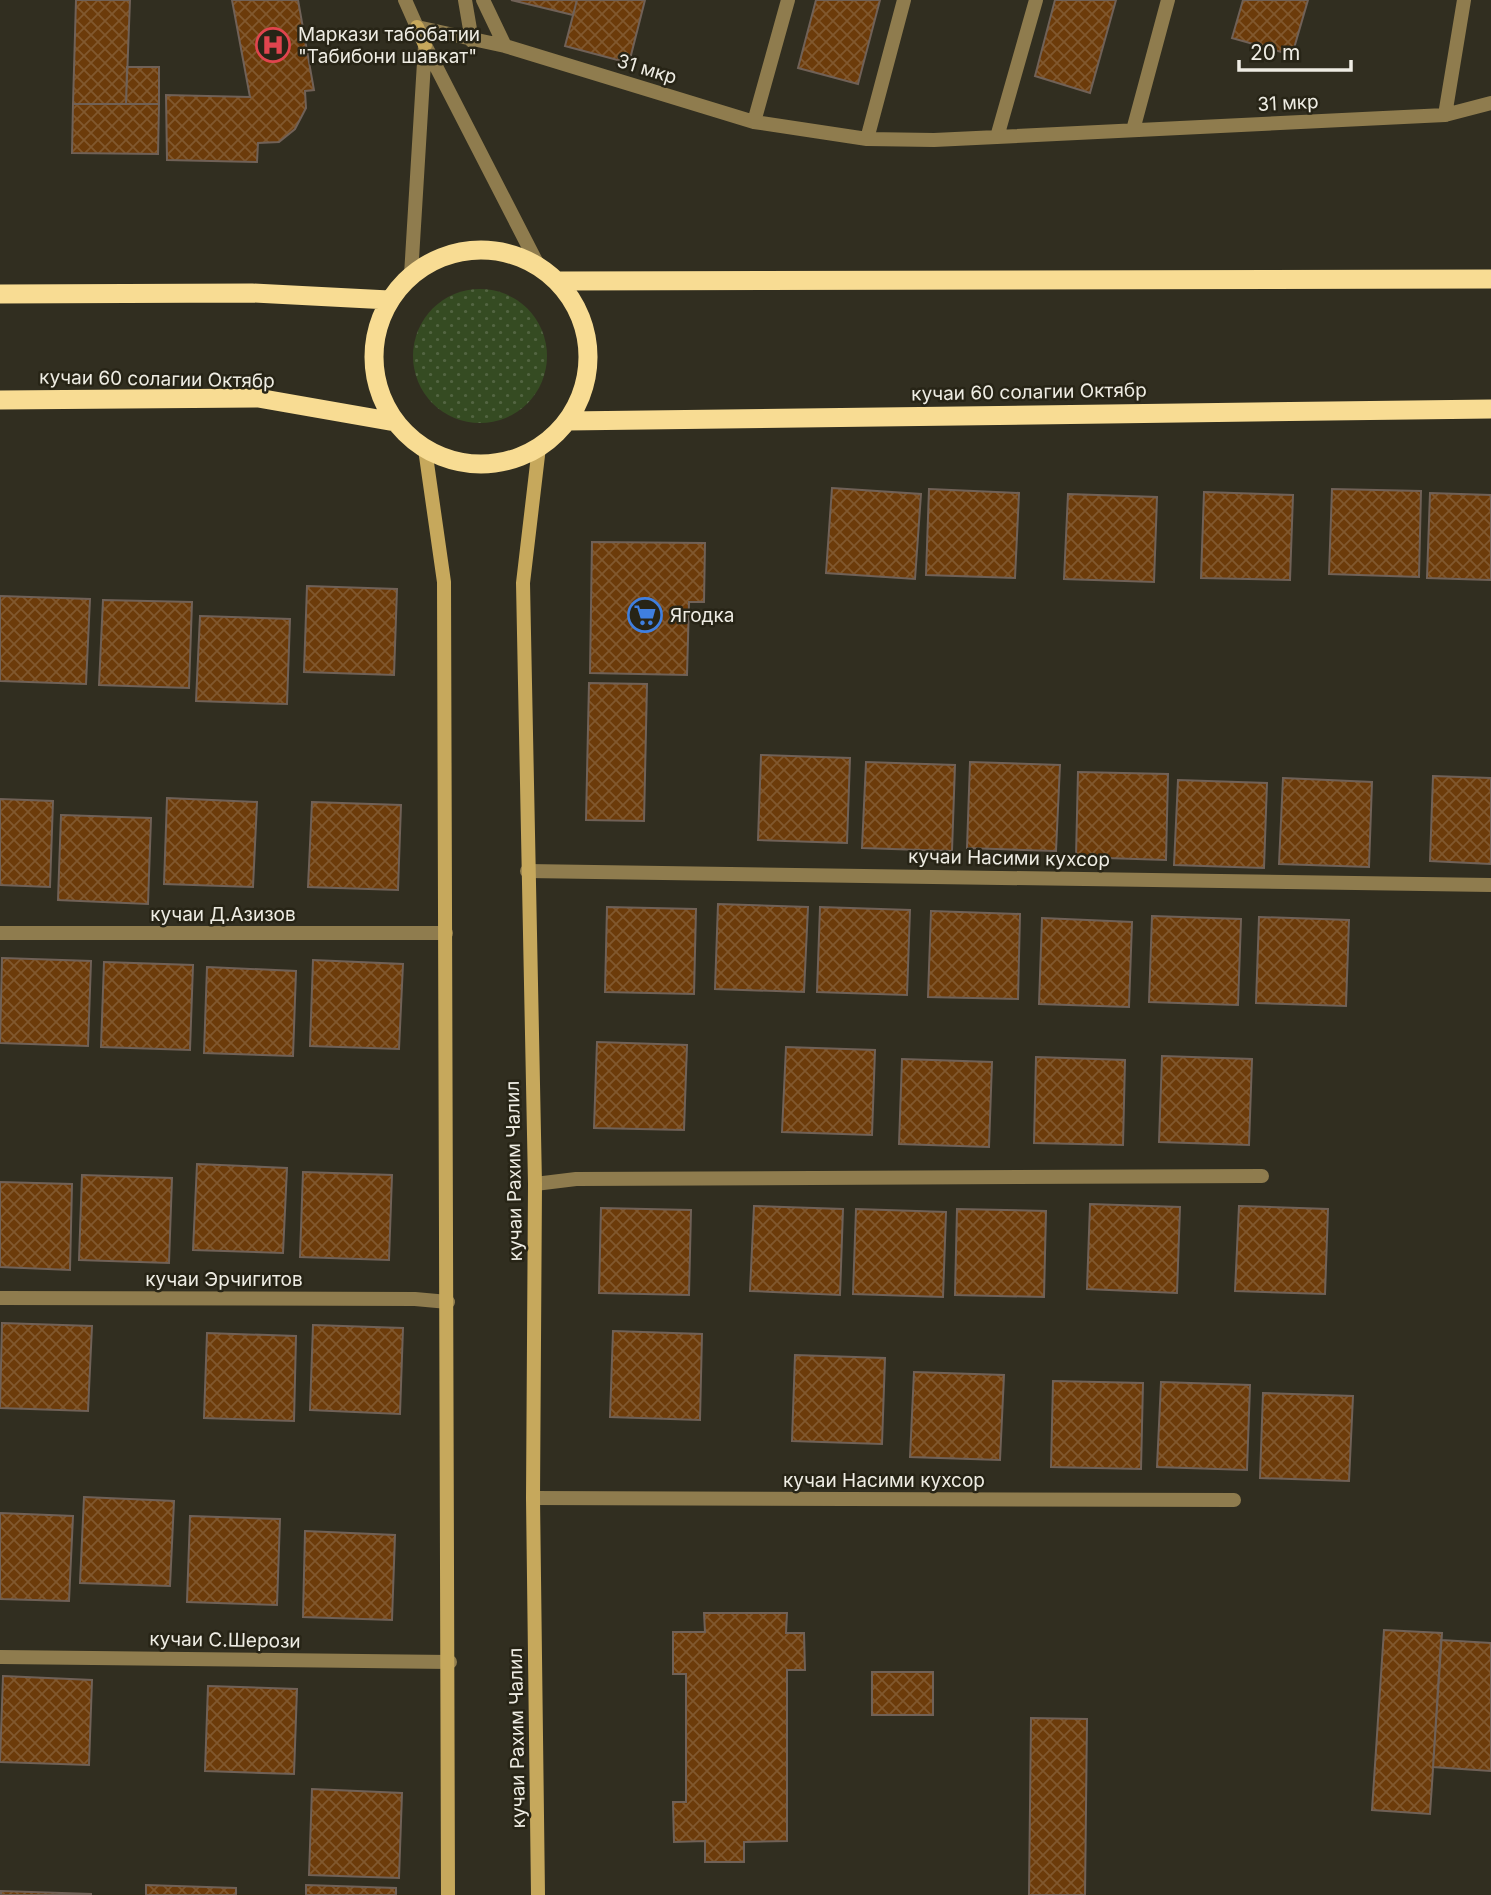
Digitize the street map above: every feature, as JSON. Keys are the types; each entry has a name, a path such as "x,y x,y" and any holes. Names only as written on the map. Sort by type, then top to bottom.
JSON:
{"highway":[{"path":"473,249 506,251 538,265 559,281 576,306 586,335 588,365 582,394 567,421 539,447 512,460 482,464 453,461 425,449 395,422 380,394 373,362 376,330 390,300 411,275 440,257 473,249"},
{"path":"559,281 1491,279"},
{"path":"0,294 252,293 390,300"},
{"name":"кучаи 60 солагии Октябр","path":"0,400 258,398 395,422"},
{"name":"кучаи 60 солагии Октябр","path":"567,421 1491,409"}],"main road":[{"path":"417,27 425,45"},
{"name":"кучаи Рахим Чалил","path":"538,1895 533,1499 535,1184 523,583 539,447"},
{"path":"425,449 444,582 450,1662 448,1895"}],"street":[{"path":"405,0 417,27"},
{"path":"465,0 472,41"},
{"path":"484,0 505,46"},
{"path":"754,122 788,0"},
{"path":"867,139 904,0"},
{"path":"997,137 1036,0"},
{"path":"1133,130 1168,0"},
{"path":"1445,115 1464,0"},
{"name":"31 мкр","path":"417,27 505,46 754,122 867,139 997,137 1445,115 1491,103"},
{"path":"425,45 538,265"},
{"path":"411,275 425,45"},
{"name":"кучаи Насими кухсор","path":"527,871 1491,885"},
{"name":"кучаи Д.Азизов","path":"0,933 446,933"},
{"path":"535,1184 576,1178 1262,1176"},
{"name":"кучаи Эрчигитов","path":"0,1298 415,1299 448,1303"},
{"name":"кучаи Насими кухсор","path":"533,1499 1234,1500"},
{"name":"кучаи С.Шерози","path":"0,1657 450,1662"}],"green space":[{"path":"480,289 506,294 527,309 542,330 547,356 542,382 527,403 506,418 480,423 454,418 433,403 418,382 413,356 418,330 433,309 454,294"}],"building":[{"path":"76,0 130,0 126,104 73,104"},
{"name":"Маркази табобатии \"Табибони шавкат\"","path":"232,0 298,0 314,90 305,91 306,108 295,129 279,142 258,143 257,162 167,160 166,95 250,97"},
{"path":"511,0 577,0 573,15"},
{"path":"577,0 645,0 629,63 565,46"},
{"path":"816,0 880,0 858,84 798,68"},
{"path":"1055,0 1116,0 1090,93 1035,76"},
{"path":"1243,0 1308,0 1292,55 1232,38"},
{"path":"127,67 159,67 159,104 126,104"},
{"path":"73,104 159,104 158,154 72,153"},
{"path":"832,488 921,494 915,579 826,573"},
{"path":"929,489 1019,493 1015,578 926,575"},
{"path":"1332,489 1421,491 1419,577 1329,574"},
{"path":"1204,492 1293,495 1290,580 1201,578"},
{"path":"1430,493 1491,495 1491,580 1427,578"},
{"path":"1068,494 1157,497 1154,582 1064,579"},
{"path":"592,542 705,543 704,602 689,602 687,675 590,673"},
{"path":"307,586 397,589 394,675 304,672"},
{"path":"0,596 90,599 86,684 0,681"},
{"path":"103,600 192,602 189,688 99,685"},
{"path":"200,616 290,619 287,704 196,701"},
{"path":"589,683 647,684 644,821 586,820"},
{"path":"761,755 850,758 847,843 758,840"},
{"path":"866,762 955,765 952,851 862,848"},
{"path":"970,762 1060,765 1056,851 967,848"},
{"path":"1078,772 1168,774 1166,860 1076,857"},
{"path":"1433,776 1491,778 1491,864 1430,861"},
{"path":"1283,778 1372,782 1369,867 1279,864"},
{"path":"1178,780 1267,783 1264,868 1174,865"},
{"path":"167,798 257,802 253,887 164,884"},
{"path":"0,799 53,801 50,887 0,885"},
{"path":"312,802 401,805 398,890 308,887"},
{"path":"61,815 151,818 148,904 58,900"},
{"path":"718,904 808,907 804,992 715,989"},
{"path":"607,907 696,909 694,994 605,992"},
{"path":"820,907 910,910 907,995 817,992"},
{"path":"931,911 1020,914 1018,999 928,997"},
{"path":"1152,916 1241,919 1238,1005 1149,1002"},
{"path":"1259,917 1349,920 1346,1006 1256,1003"},
{"path":"1042,918 1132,922 1129,1007 1039,1004"},
{"path":"2,958 91,961 88,1046 0,1043"},
{"path":"313,960 403,964 399,1049 310,1046"},
{"path":"104,962 193,965 190,1050 101,1047"},
{"path":"207,967 296,971 293,1056 204,1053"},
{"path":"597,1042 687,1045 684,1130 594,1128"},
{"path":"786,1047 875,1050 872,1135 782,1132"},
{"path":"1162,1056 1252,1059 1249,1145 1159,1142"},
{"path":"1036,1057 1125,1060 1123,1145 1034,1143"},
{"path":"902,1059 992,1062 989,1147 899,1144"},
{"path":"197,1164 287,1168 283,1253 193,1250"},
{"path":"303,1172 392,1175 389,1260 300,1257"},
{"path":"82,1175 172,1178 169,1263 79,1260"},
{"path":"0,1182 72,1184 70,1270 0,1267"},
{"path":"1090,1204 1180,1207 1177,1293 1087,1289"},
{"path":"754,1206 843,1209 840,1295 750,1291"},
{"path":"1239,1206 1328,1209 1325,1294 1235,1291"},
{"path":"601,1208 691,1210 689,1295 599,1293"},
{"path":"856,1209 946,1212 943,1297 853,1294"},
{"path":"957,1209 1046,1211 1044,1297 955,1295"},
{"path":"2,1323 92,1326 88,1411 0,1408"},
{"path":"313,1325 403,1328 400,1414 310,1410"},
{"path":"613,1331 702,1334 700,1420 610,1417"},
{"path":"207,1333 296,1336 294,1421 204,1418"},
{"path":"795,1355 885,1358 882,1444 792,1441"},
{"path":"914,1372 1004,1375 1000,1460 910,1457"},
{"path":"1053,1381 1143,1383 1141,1469 1051,1467"},
{"path":"1161,1382 1250,1385 1247,1470 1157,1467"},
{"path":"1263,1393 1353,1396 1349,1481 1260,1478"},
{"path":"84,1497 174,1501 170,1586 80,1583"},
{"path":"0,1513 73,1516 69,1601 0,1599"},
{"path":"190,1516 280,1519 277,1605 187,1602"},
{"path":"305,1531 395,1535 392,1620 303,1617"},
{"path":"704,1613 787,1613 786,1633 804,1633 805,1670 787,1670 787,1841 744,1842 744,1862 705,1862 705,1841 674,1842 673,1802 686,1802 686,1674 673,1674 673,1632 705,1632"},
{"path":"1384,1630 1442,1633 1430,1814 1372,1810"},
{"path":"1441,1640 1491,1643 1491,1771 1433,1767"},
{"path":"872,1672 933,1672 933,1715 872,1715"},
{"path":"3,1676 92,1680 89,1765 0,1762"},
{"path":"208,1686 297,1689 294,1774 205,1771"},
{"path":"1031,1718 1087,1719 1085,1895 1029,1895"},
{"path":"312,1789 402,1793 399,1878 309,1875"},
{"path":"146,1885 236,1888 236,1895 146,1895"},
{"path":"306,1885 396,1888 396,1895 306,1895"},
{"path":"1,1891 91,1894 91,1895 1,1895"}],"place":[{"name":"Маркази табобатии \"Табибони шавкат\"","path":"273,45"},
{"name":"Ягодка","path":"645,615"}]}
